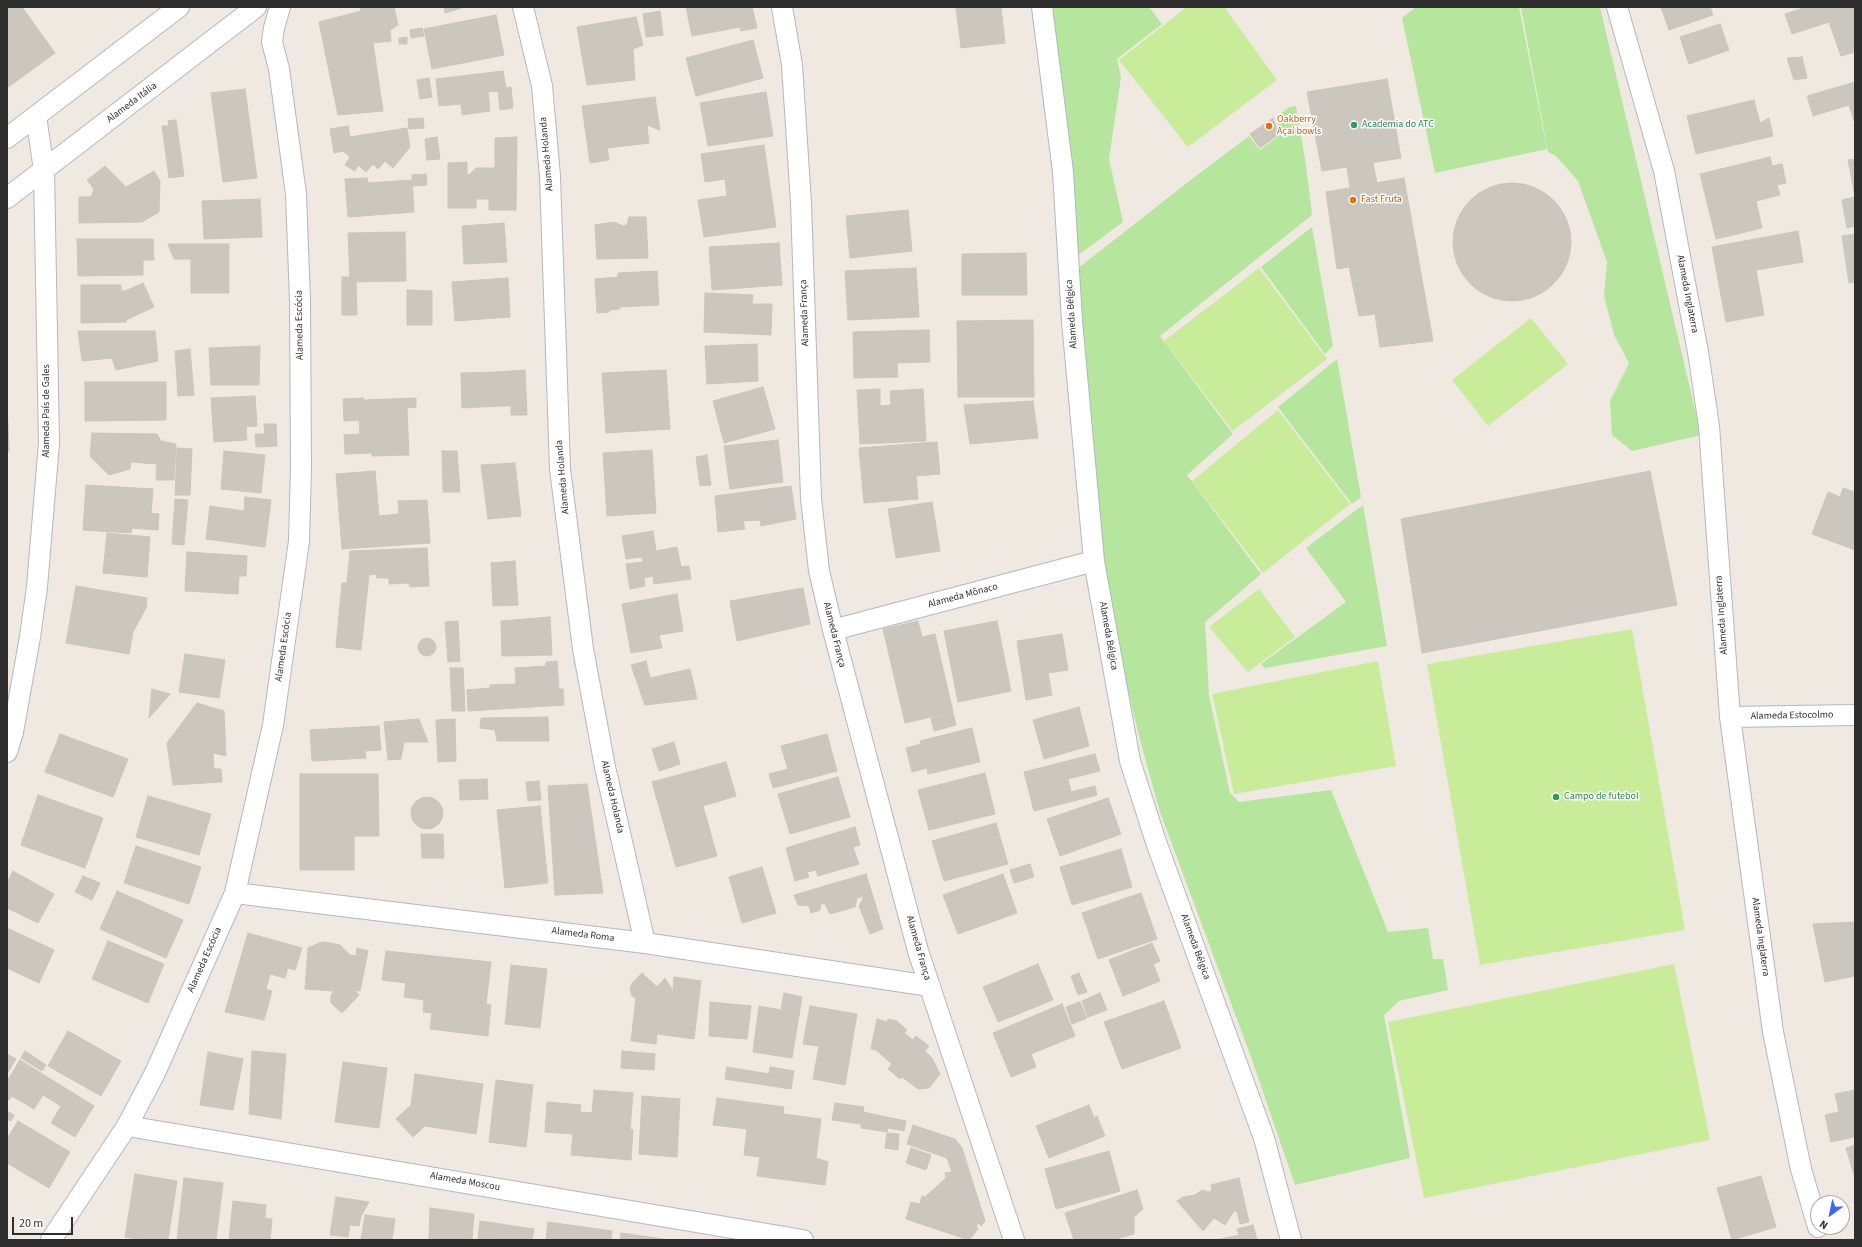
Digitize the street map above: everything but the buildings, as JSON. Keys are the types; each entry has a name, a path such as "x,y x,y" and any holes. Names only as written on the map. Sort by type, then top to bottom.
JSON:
{"street":[{"path":"7,138 179,7"},
{"name":"Alameda Itália","path":"7,198 256,7"},
{"name":"Alameda Escócia","path":"51,1240 127,1126 155,1073 235,893 273,725 300,540 300,301 296,194 279,69 272,42 280,7"},
{"name":"Alameda Holanda","path":"523,7 542,86 550,169 560,469 583,649 605,767 645,943"},
{"name":"Alameda França","path":"782,7 792,66 801,203 811,498 819,571 832,630 918,951 1014,1240"},
{"name":"Alameda Bélgica","path":"1042,7 1063,172 1072,321 1094,562 1130,760 1156,842 1264,1138 1291,1240"},
{"name":"Alameda Inglaterra","path":"1617,7 1664,171 1698,352 1709,426 1730,717 1773,1032 1801,1169 1810,1200"},
{"name":"Alameda País de Gales","path":"7,752 14,725 30,637 37,587 49,443 44,170 36,116"},
{"name":"Alameda Mônaco","path":"832,630 1094,562"},
{"name":"Alameda Estocolmo","path":"1730,717 1855,715"},
{"name":"Alameda Roma","path":"235,893 645,943 930,986"},
{"name":"Alameda Moscou","path":"127,1126 803,1240"}],"green space":[{"path":"1052,7 1149,7 1162,24 1117,59 1121,77 1109,159 1123,222 1077,256 1062,79"},
{"path":"1187,7 1224,7 1277,80 1188,147 1119,60"},
{"path":"1416,7 1519,7 1547,149 1435,173 1402,18"},
{"path":"1521,7 1600,7 1701,435 1632,451 1612,435 1610,401 1629,363 1614,335 1604,296 1607,262 1578,181 1556,156 1548,152"},
{"path":"1296,106 1306,165 1312,215 1160,336 1233,434 1187,475 1261,574 1205,622 1209,695 1230,793 1239,802 1331,790 1388,932 1428,928 1433,959 1443,959 1448,990 1399,1001 1384,1015 1410,1158 1295,1185 1251,1057 1160,812 1140,740 1111,619 1094,510 1077,269 1249,136 1260,150 1281,134 1276,117 1290,107"},
{"path":"1312,227 1333,346 1325,354 1261,267"},
{"path":"1259,268 1327,359 1233,431 1164,341"},
{"path":"1531,318 1568,364 1488,426 1452,380"},
{"path":"1337,359 1361,497 1352,504 1278,407"},
{"path":"1278,410 1350,504 1263,573 1192,481"},
{"path":"1363,505 1387,646 1265,668 1261,664 1346,602 1306,548"},
{"path":"1259,589 1295,637 1248,672 1209,627"},
{"name":"Campo de futebol","path":"1632,629 1685,930 1480,965 1427,664"},
{"path":"1378,661 1396,766 1234,794 1212,694"},
{"path":"1674,964 1710,1140 1424,1198 1388,1022"}],"place":[{"name":"Academia do ATC","path":"1354,125"},
{"name":"Oakberry Açaí bowls","path":"1269,126"},
{"name":"Fast Fruta","path":"1353,200"},
{"name":"Campo de futebol","path":"1556,797"}]}
